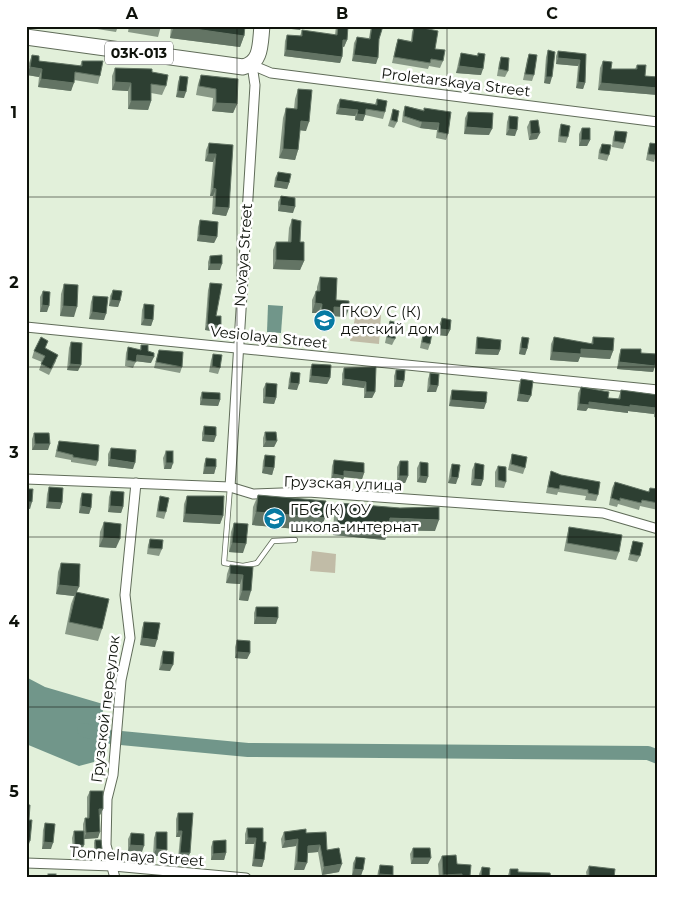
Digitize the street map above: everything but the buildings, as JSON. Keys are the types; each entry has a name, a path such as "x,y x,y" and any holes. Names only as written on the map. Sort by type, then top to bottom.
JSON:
{"main road":[{"name":"Novaya Street","path":"252,65 260,51 262,26"},
{"name":"03К-013","path":"26,37 235,67 252,65"}],"street":[{"name":"Proletarskaya Street","path":"252,65 271,73 658,122"},
{"name":"Novaya Street","path":"230,487 237,347 255,85 252,65"},
{"name":"Vesiolaya Street","path":"26,327 658,390"},
{"name":"Грузская улица","path":"26,479 230,487 253,494 308,492 603,513 658,528"},
{"name":"Грузской переулок","path":"115,878 106,845 107,799 113,775 121,680 130,638 125,595 136,483"},
{"name":"Tonnelnaya Street","path":"26,863 113,866 246,878"}],"lane":[{"path":"230,487 224,563 243,566 257,563 273,541 295,540"}],"shaded area":[{"path":"357,309 381,315 379,344 350,341"},
{"path":"312,551 336,554 335,573 310,571"}],"water":[{"path":"268,305 283,306 281,333 267,332"},
{"path":"26,677 45,687 103,704 102,736 94,762 79,766 26,744"}],"waterway":[{"path":"84,730 111,737"},
{"path":"121,738 248,750 648,753 658,757"}],"place":[{"name":"ГКОУ С (К) детский дом","path":"325,320"},
{"name":"ГБС (К) ОУ школа-интернат","path":"274,518"}]}
